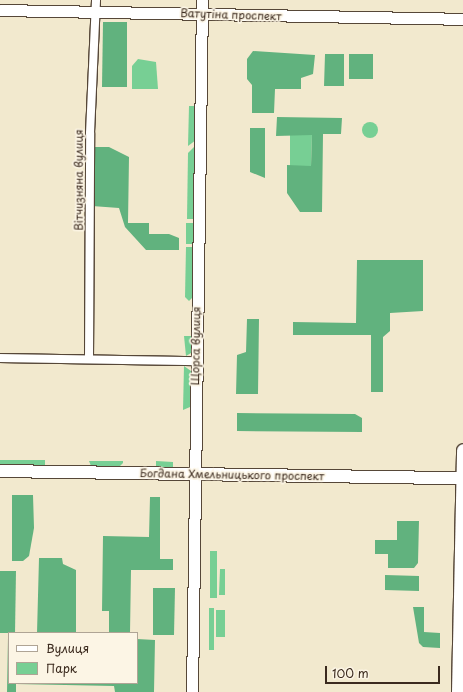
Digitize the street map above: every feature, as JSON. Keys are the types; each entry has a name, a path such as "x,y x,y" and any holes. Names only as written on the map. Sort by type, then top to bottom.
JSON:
{"main road":[{"path":"458,692 463,450"},
{"name":"Богдана Хмельницького проспект","path":"0,471 463,478"}],"street":[{"name":"Вітчизняна вулиця","path":"89,359 90,133 96,0"},
{"name":"Щорса вулиця","path":"192,692 202,0"},
{"name":"Ватутіна проспект","path":"0,10 463,19"},
{"path":"0,358 196,361"}],"green space":[{"path":"103,22 127,22 127,87 102,87"},
{"path":"253,51 315,55 313,74 301,78 301,89 275,89 274,113 252,113 252,85 247,79 247,59"},
{"path":"325,54 344,54 344,86 324,86"},
{"path":"349,54 373,54 373,79 349,79"},
{"path":"138,59 156,62 158,89 132,89 132,66"},
{"path":"189,106 196,106 196,140 188,146"},
{"path":"277,117 342,118 341,134 323,134 322,212 300,212 287,193 287,165 311,166 312,135 276,136"},
{"path":"370,122 376,124 378,130 376,136 370,138 364,136 362,130 364,124"},
{"path":"250,128 265,128 265,178 250,172"},
{"path":"290,134 312,134 311,166 290,166"},
{"path":"196,145 194,219 187,219 188,153"},
{"path":"92,147 109,147 129,157 128,223 149,223 149,234 169,234 179,238 179,250 146,250 125,227 119,208 92,206"},
{"path":"186,223 194,223 193,244 186,244"},
{"path":"186,247 193,247 193,297 189,301 185,297"},
{"path":"357,260 423,260 423,311 390,313 390,331 383,337 383,392 371,392 371,335 293,335 293,322 356,323"},
{"path":"247,319 259,319 258,394 236,394 237,355 246,352"},
{"path":"184,336 192,336 191,353 186,356"},
{"path":"184,366 191,371 190,407 183,410"},
{"path":"237,413 355,414 362,418 362,432 237,431"},
{"path":"0,460 45,460 45,465 0,465"},
{"path":"89,461 123,461 123,463 120,466 91,466"},
{"path":"156,461 173,462 173,468 156,468"},
{"path":"12,495 33,495 34,528 29,556 23,561 12,561"},
{"path":"150,497 160,497 160,559 173,559 173,570 131,570 130,632 109,632 109,611 102,611 103,536 149,537"},
{"path":"397,521 419,521 418,563 414,568 388,568 388,554 375,554 375,540 397,540"},
{"path":"210,551 217,551 217,598 210,598"},
{"path":"39,558 62,558 63,564 76,570 76,632 37,632"},
{"path":"220,569 225,569 225,595 219,595"},
{"path":"0,571 16,571 15,632 0,633"},
{"path":"385,575 419,576 419,591 385,590"},
{"path":"153,588 175,588 174,635 153,635"},
{"path":"413,607 424,607 424,632 440,633 440,648 423,647 419,643"},
{"path":"209,608 214,608 214,650 209,650"},
{"path":"216,610 225,610 225,637 216,637"},
{"path":"8,637 8,684 16,684 16,692 7,692"},
{"path":"138,639 155,640 154,692 115,692 114,686 16,684 138,684"}]}
